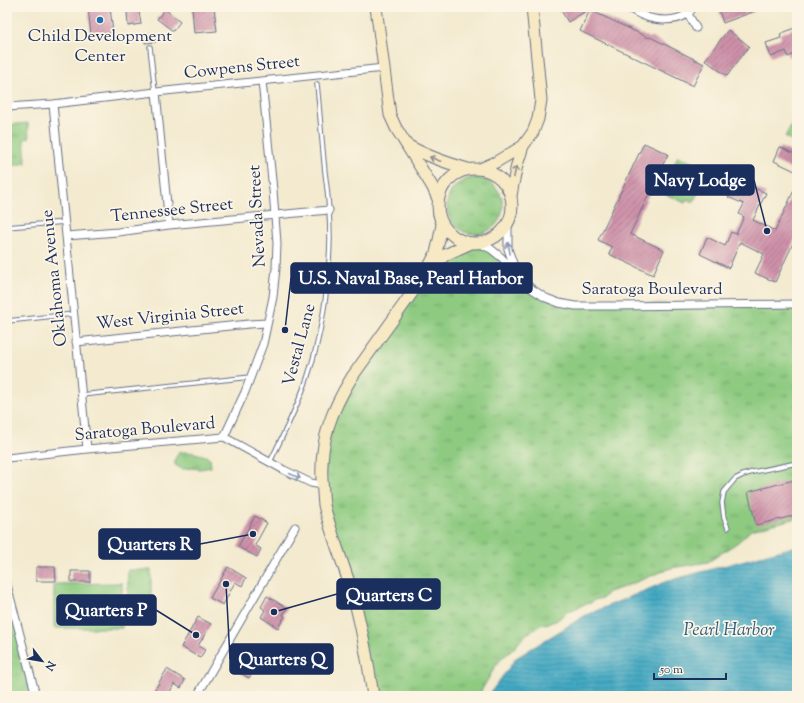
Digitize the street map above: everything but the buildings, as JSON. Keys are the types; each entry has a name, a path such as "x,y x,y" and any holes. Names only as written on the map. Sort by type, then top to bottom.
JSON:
{"street":[{"path":"376,7 390,115 396,128 420,165 438,199"},
{"path":"424,276 445,255 496,236 503,230 508,222 512,207 512,184 516,165 523,146 533,132 538,119 541,100 532,7"},
{"path":"627,7 644,16 661,20 680,18 688,14 694,7"},
{"path":"688,14 696,28"},
{"name":"Cowpens Street","path":"7,107 53,104 384,68"},
{"name":"Nevada Street","path":"224,437 245,392 263,344 273,298 277,243 262,81"},
{"path":"156,92 168,225"},
{"name":"Oklahoma Avenue","path":"53,104 86,449"},
{"path":"405,143 421,153 435,159 468,169 480,169 491,173 500,179 507,188 511,199"},
{"path":"480,169 496,162 523,146"},
{"path":"468,169 458,173 448,180 438,199 438,212 442,224 450,233 460,240 475,243"},
{"name":"Tennessee Street","path":"66,236 329,210"},
{"name":"Saratoga Boulevard","path":"508,222 508,248 516,273"},
{"path":"373,696 360,619 324,503 321,465 323,451 328,424 341,394 424,276 436,253 440,240 442,224"},
{"name":"Saratoga Boulevard","path":"475,243 491,249 502,258 532,289 546,298 575,306 797,304"},
{"name":"West Virginia Street","path":"76,342 267,323"},
{"name":"Saratoga Boulevard","path":"7,458 86,449 224,437 311,483 322,485"},
{"path":"197,696 295,527"},
{"path":"7,585 36,696"}],"lane":[{"path":"150,47 156,92"},
{"name":"Vestal Lane","path":"270,462 301,396 317,344 324,309 329,266 330,238 329,210 317,84"},
{"path":"7,228 65,222"},
{"path":"7,321 74,314"},
{"path":"81,395 251,377"},
{"path":"728,528 724,518 722,503 724,492 735,479 753,472 797,464"},
{"path":"7,616 15,617"}],"green space":[{"path":"797,114 797,143 785,137"},
{"path":"28,123 29,138 24,139 26,163 12,166 8,125"},
{"path":"678,156 702,167 693,188 699,191 693,202 687,199 685,203 661,192"},
{"path":"469,178 481,178 495,186 503,200 501,217 495,226 481,234 469,234 459,229 452,222 447,212 447,200 452,190 459,183"},
{"path":"471,243 491,249 522,280 559,303 797,304 797,518 751,530 738,542 708,562 671,568 608,592 603,598 594,600 591,603 567,612 556,621 541,625 525,635 514,648 498,662 478,696 373,696 322,485 334,409 424,276"},
{"path":"179,452 195,453 210,458 211,467 200,469 182,469 175,465 175,459"},
{"path":"128,570 151,570 151,616 127,615"},
{"path":"122,583 122,628 54,628 54,584"},
{"path":"7,615 15,617 36,696 7,696"}],"water":[{"name":"Pearl Harbor","path":"797,546 797,696 488,696 516,658 586,615 668,581"}],"place":[{"name":"Child Development Center","path":"100,20"},
{"name":"Navy Lodge","path":"767,231"},
{"name":"U.S. Naval Base, Pearl Harbor","path":"285,330"},
{"name":"Quarters R","path":"253,534"},
{"name":"Quarters Q","path":"226,584"},
{"name":"Quarters C","path":"274,612"},
{"name":"Quarters P","path":"196,635"}]}
